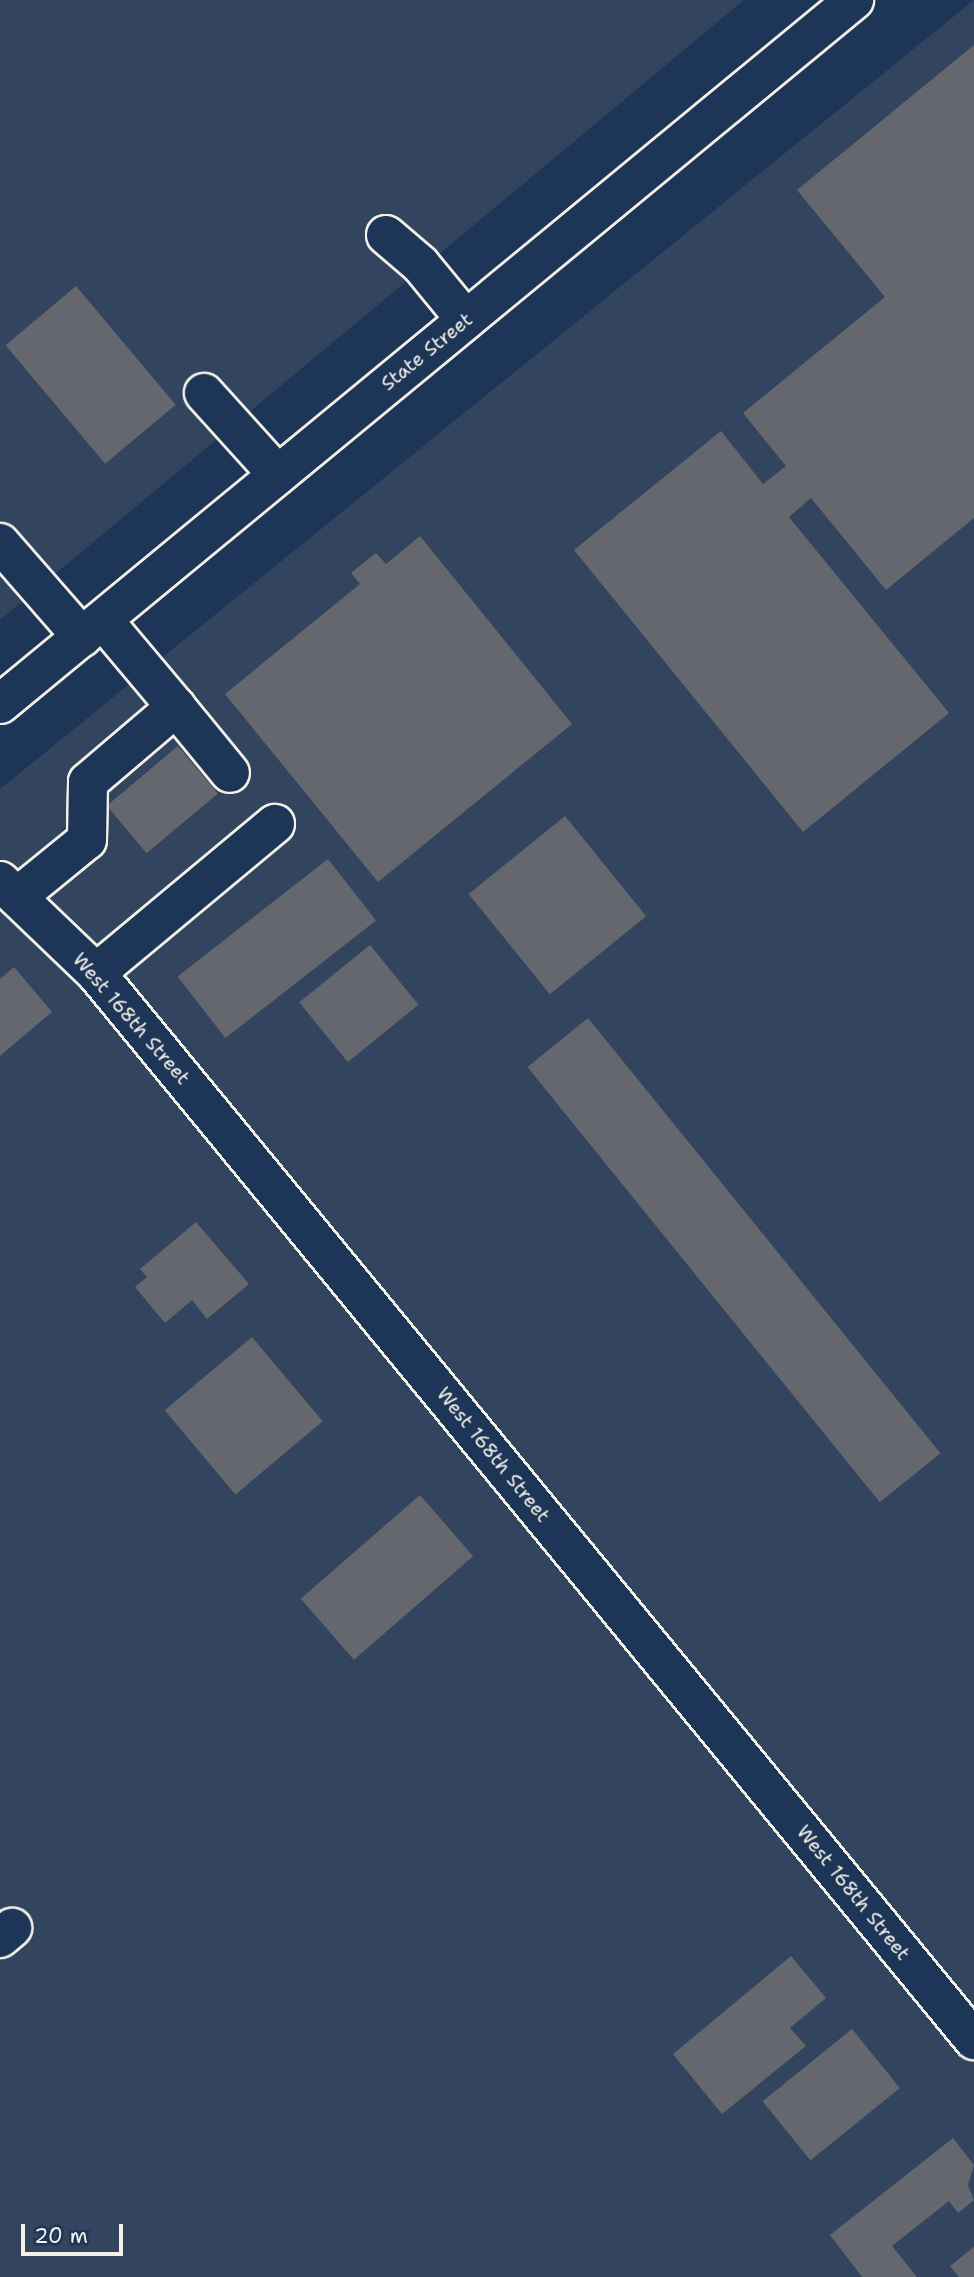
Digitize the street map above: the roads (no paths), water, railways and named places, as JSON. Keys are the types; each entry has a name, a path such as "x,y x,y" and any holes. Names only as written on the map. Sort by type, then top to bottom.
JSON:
{"street":[{"name":"State Street","path":"0,704 854,0"},
{"path":"386,235 420,264 466,320"},
{"path":"204,393 278,475"},
{"path":"0,543 176,707 230,773"},
{"path":"9,889 87,840 88,782 176,707"},
{"path":"96,973 275,824"},
{"name":"West 168th Street","path":"9,889 96,973 974,2040"}]}
